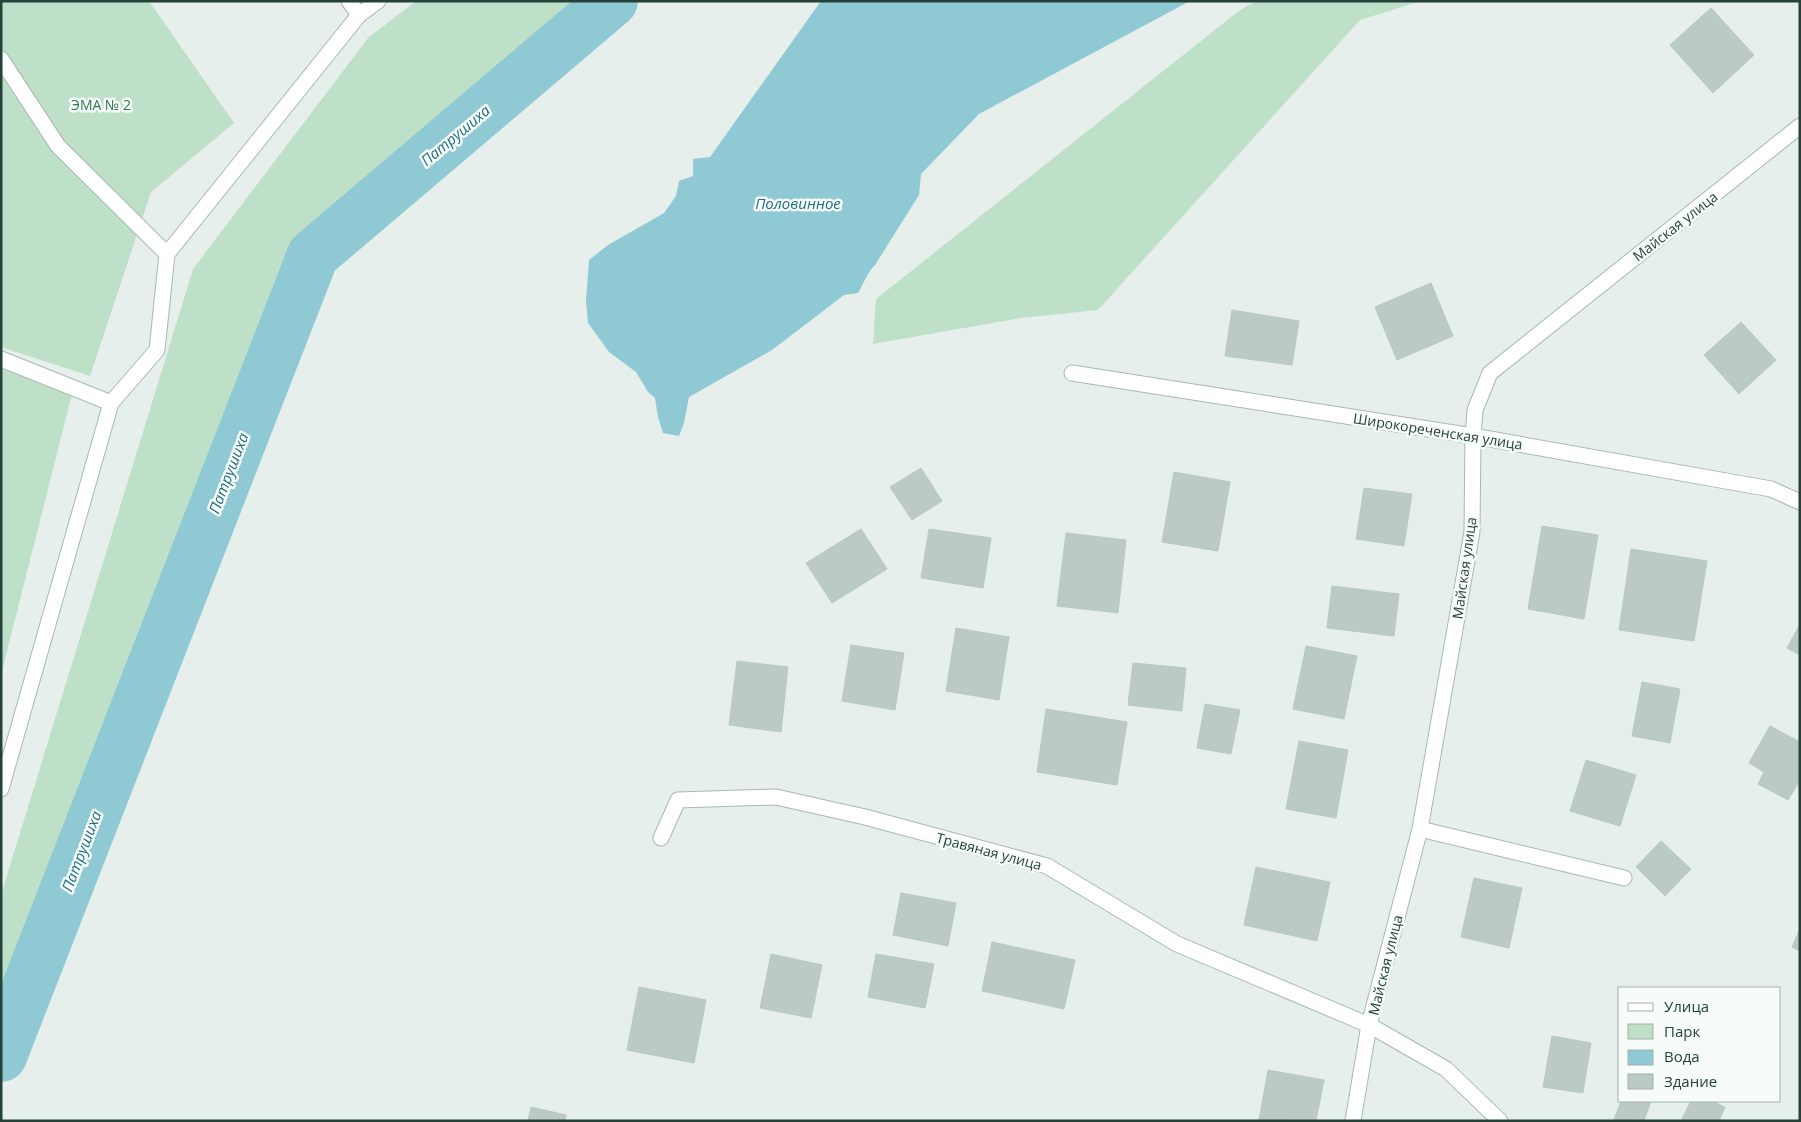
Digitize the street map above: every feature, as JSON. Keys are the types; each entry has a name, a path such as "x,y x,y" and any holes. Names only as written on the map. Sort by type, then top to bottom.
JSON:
{"street":[{"path":"349,1 359,15"},
{"path":"1,789 111,403 157,350 167,254 359,15 378,1"},
{"path":"1,59 58,146 167,254"},
{"name":"Майская улица","path":"1352,1121 1369,1025 1420,829 1472,532 1475,410 1490,373 1800,126"},
{"path":"1,359 111,403"},
{"name":"Широкореченская улица","path":"1072,373 1473,436 1771,489 1800,502"},
{"name":"Травяная улица","path":"661,838 678,800 776,797 865,817 1047,866 1177,944 1369,1025"},
{"path":"1420,829 1624,878"},
{"path":"1369,1025 1446,1069 1500,1121"}],"green space":[{"name":"ЭМА № 2","path":"1,1 149,1 234,123 151,192 90,376 1,347"},
{"path":"416,1 586,1 300,242 1,1027 1,895 193,269 368,38"},
{"path":"1256,1 1421,1 1360,20 1098,310 1021,318 873,344 876,299 1240,10"},
{"path":"1,366 73,390 1,675"}],"water":[{"name":"Половинное","path":"821,1 1190,1 979,114 921,174 919,195 858,293 844,295 772,350 689,397 684,423 679,436 663,433 655,398 648,392 636,372 609,352 588,323 586,301 589,260 608,245 664,213 676,196 679,181 693,176 693,159 710,157"}],"building":[{"path":"1711,8 1754,55 1713,93 1670,45"},
{"path":"1431,283 1453,336 1397,360 1375,307"},
{"path":"1232,310 1299,321 1292,365 1225,356"},
{"path":"1741,322 1776,360 1739,394 1704,355"},
{"path":"921,468 942,501 912,520 890,487"},
{"path":"1174,472 1230,482 1218,551 1162,542"},
{"path":"1364,488 1412,494 1404,546 1356,539"},
{"path":"1542,526 1598,535 1584,619 1528,609"},
{"path":"861,529 887,569 832,603 806,563"},
{"path":"929,529 991,538 983,588 921,578"},
{"path":"1066,533 1126,540 1118,613 1057,606"},
{"path":"1631,549 1707,561 1694,641 1619,630"},
{"path":"1332,586 1399,594 1394,636 1327,628"},
{"path":"1800,624 1800,655 1787,648"},
{"path":"956,628 1009,637 999,700 946,691"},
{"path":"851,645 904,653 895,710 842,701"},
{"path":"1306,646 1357,656 1344,719 1293,709"},
{"path":"737,661 788,667 781,732 729,725"},
{"path":"1133,663 1186,668 1182,711 1128,705"},
{"path":"1642,682 1680,689 1670,743 1632,736"},
{"path":"1205,704 1240,710 1231,754 1197,748"},
{"path":"1046,709 1127,722 1117,785 1037,772"},
{"path":"1770,726 1800,742 1800,780 1788,800 1758,784 1764,772 1749,763"},
{"path":"1299,741 1348,750 1336,818 1286,809"},
{"path":"1586,760 1636,775 1620,826 1570,811"},
{"path":"1661,841 1691,869 1665,896 1636,867"},
{"path":"1256,867 1330,882 1317,941 1244,925"},
{"path":"1474,878 1522,888 1509,948 1461,937"},
{"path":"901,893 956,903 948,946 893,935"},
{"path":"1800,929 1800,951 1792,947"},
{"path":"992,942 1075,960 1064,1009 982,991"},
{"path":"771,954 822,965 811,1018 760,1008"},
{"path":"876,954 934,964 925,1008 868,997"},
{"path":"639,987 706,1000 694,1063 627,1050"},
{"path":"1552,1036 1591,1043 1583,1093 1543,1087"},
{"path":"1268,1070 1324,1080 1316,1121 1259,1120"},
{"path":"1621,1102 1651,1102 1644,1121 1614,1120"},
{"path":"1690,1102 1714,1102 1725,1107 1719,1121 1681,1121"},
{"path":"531,1107 566,1115 565,1121 528,1121"}],"waterway":[{"name":"Патрушиха","path":"1,1056 313,255 612,1"}]}
